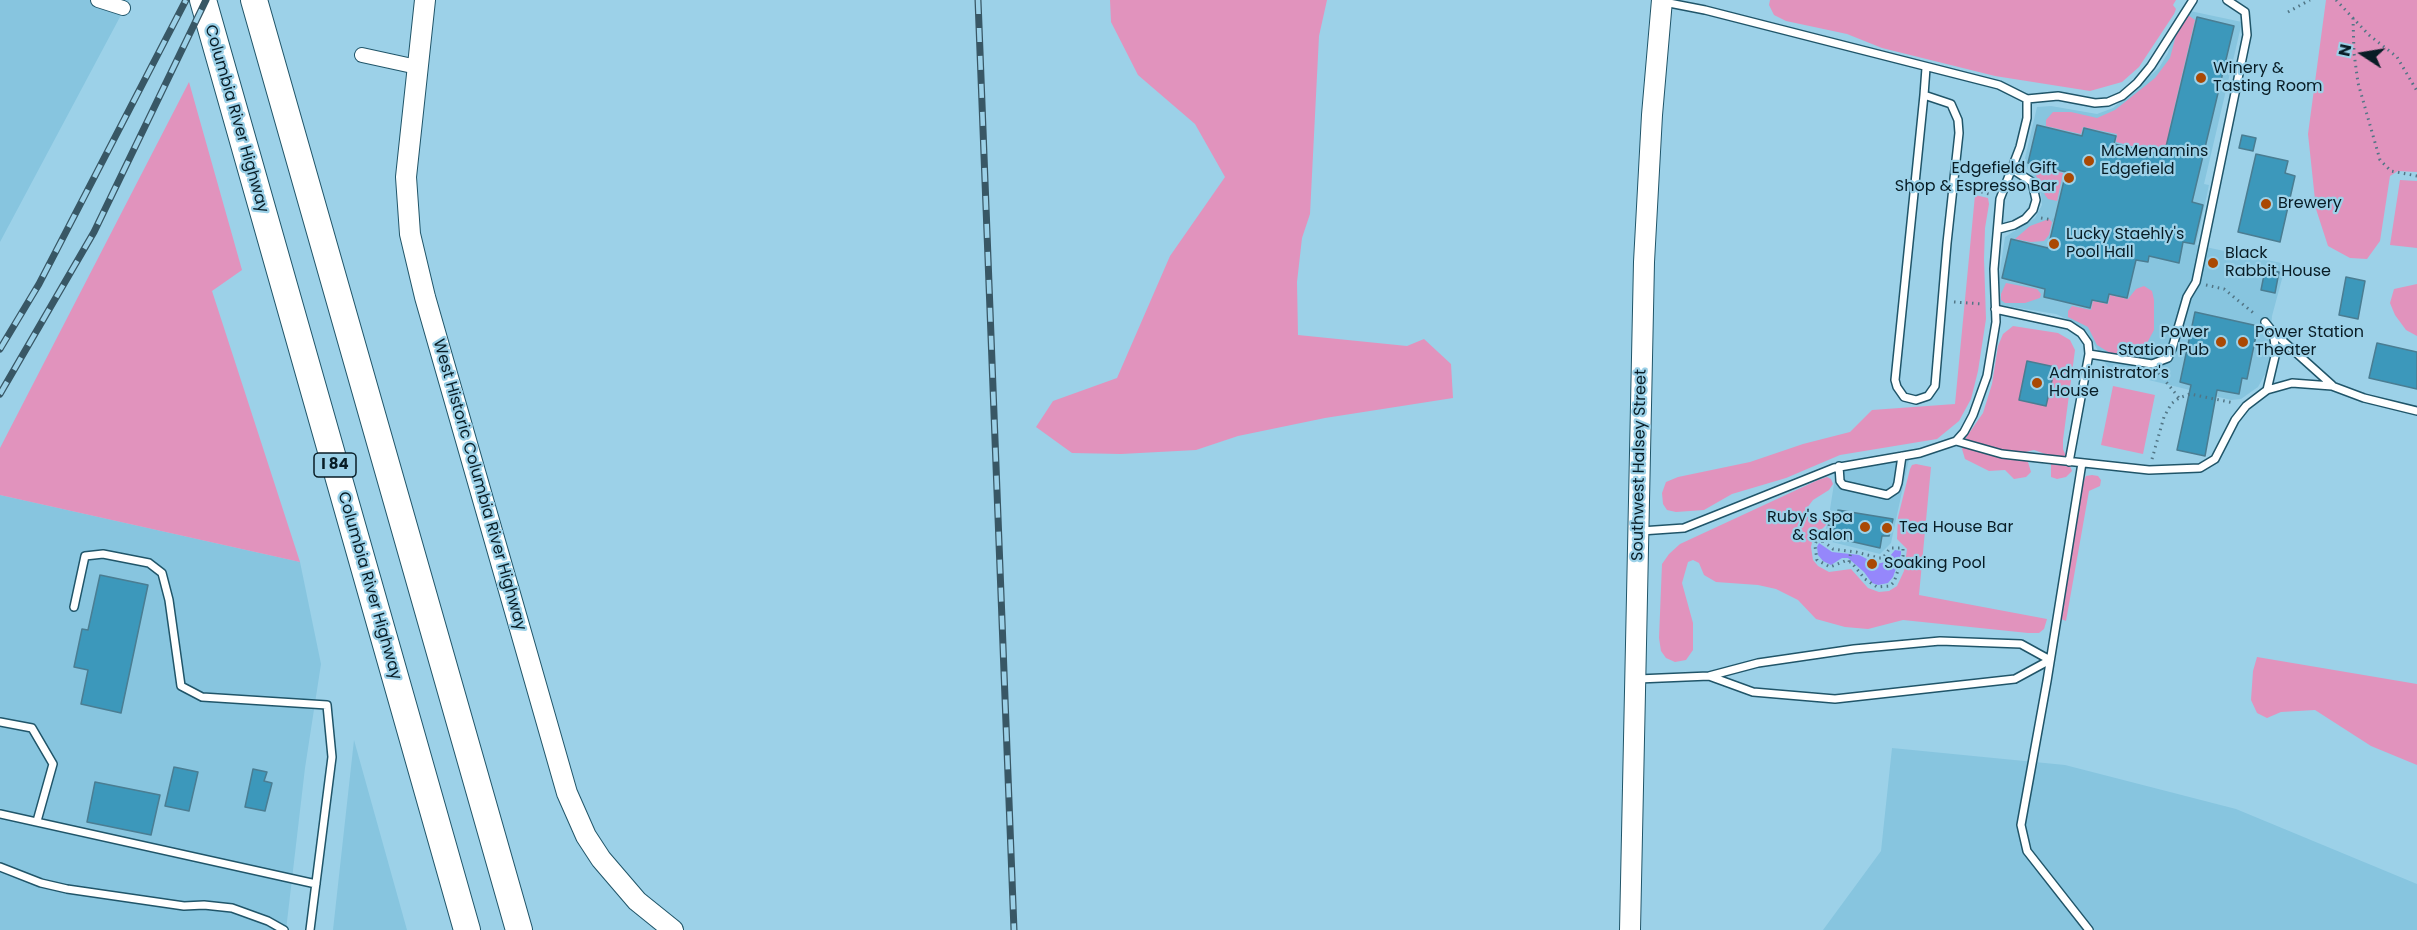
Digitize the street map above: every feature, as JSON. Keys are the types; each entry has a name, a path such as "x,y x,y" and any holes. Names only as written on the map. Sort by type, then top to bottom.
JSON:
{"highway":[{"name":"Columbia River Highway","path":"203,0 467,930"},
{"path":"254,0 519,930"}],"street":[{"path":"98,0 123,8"},
{"name":"West Historic Columbia River Highway","path":"425,0 406,177 408,217 415,260 559,768 575,813 601,860 637,901 673,930"},
{"name":"Southwest Halsey Street","path":"1630,930 1644,262 1652,115 1662,1"},
{"path":"363,55 417,67"}],"lane":[{"path":"1662,1 1999,85 2027,99 2058,96 2095,103 2108,102 2122,96 2151,66 2193,0"},
{"path":"2089,354 2152,364 2168,358 2177,336 2187,297 2196,282 2247,35 2245,12 2227,0"},
{"path":"1924,95 1951,104 1958,120 1959,133 1935,386 1928,396 1916,400 1900,392 1896,380 1926,68"},
{"path":"1639,531 1684,528 1839,466 1941,448 1956,441 1964,432 1981,396 1994,337 1994,270 2000,199 2012,169 2027,118 2027,99"},
{"path":"1999,229 2025,219 2033,210 2036,200 2032,182 2012,169"},
{"path":"1995,309 2069,326 2081,333 2088,343 2089,354 2069,462"},
{"path":"2265,322 2332,386"},
{"path":"2267,390 2276,352 2273,332"},
{"path":"1956,441 2002,454 2069,462 2150,470 2200,468 2216,459 2235,420 2246,406 2267,390 2292,383 2332,386 2364,398 2417,411"},
{"path":"1839,466 1840,481 1843,485 1887,495 1896,489 1902,456"},
{"path":"2082,463 2050,660 2022,810 2023,840 2027,851 2089,930"},
{"path":"74,608 85,556 103,554 149,563 162,573 169,600 181,686 202,698 327,705 332,757 310,930"},
{"path":"1635,679 1709,676 1758,663 1854,649 1940,641 2021,644 2050,660"},
{"path":"1709,676 1753,692 1835,699 2015,679 2050,660"},
{"path":"0,722 32,728 53,764 37,821"},
{"path":"0,814 316,884"},
{"path":"0,867 41,883 67,889 184,906 204,905 232,908 268,921 284,930"}],"path":[{"path":"2288,12 2310,0"},
{"path":"2336,0 2369,35 2397,57 2417,91"},
{"path":"2354,18 2358,83 2380,160 2391,171 2417,176"},
{"path":"1953,184 1989,193"},
{"path":"2039,217 2053,220"},
{"path":"2196,282 2224,289 2265,322"},
{"path":"1942,302 1985,304"},
{"path":"2152,364 2179,398"},
{"path":"2150,470 2164,417 2171,404 2179,398 2190,394 2246,406"},
{"path":"1823,541 1832,518"},
{"path":"1823,541 1833,549 1879,558 1883,558 1890,548 1903,548 1904,551 1894,582 1884,587 1870,584 1849,561 1830,567 1817,560 1816,542 1823,541"},
{"path":"1849,561 1851,551"}],"shaded area":[{"path":"0,0 129,0 0,242"},
{"path":"1110,0 1327,0 1319,36 1310,214 1302,238 1297,282 1298,335 1407,346 1424,339 1451,364 1453,398 1325,418 1238,436 1196,450 1121,454 1072,453 1036,427 1053,401 1117,378 1170,256 1225,177 1195,124 1138,75 1111,22"},
{"path":"1770,0 2176,0 2173,5 2176,9 2139,67 2122,82 2090,91 1995,76 1882,48 1847,34 1786,21 1774,15 1769,5"},
{"path":"2326,0 2417,0 2417,172 2398,171 2390,176 2380,241 2367,259 2350,258 2328,246 2316,209 2308,134"},
{"path":"2190,11 2242,22 2204,184 2209,185 2196,245 2286,264 2272,316 2268,369 2258,387 2241,399 2231,400 2120,373 2107,366 2087,332 2075,323 2056,314 2000,305 1998,284 2005,237 2035,218 2042,205 2041,194 2024,162 2037,107 2051,106 2097,114 2113,108 2159,68 2168,53 2172,37"},
{"path":"2188,15 2195,20 2169,130 2175,150 2165,148 2161,159 2144,149 2116,142 2117,134 2083,127 2081,134 2046,126 2046,120 2053,112 2071,112 2097,118 2115,110 2155,78 2170,58 2177,31"},
{"path":"189,82 242,270 212,291 300,562 0,495 0,448"},
{"path":"2032,167 2063,173 2057,201 2048,199 2045,195"},
{"path":"2400,180 2417,181 2417,248 2390,245"},
{"path":"1975,195 1988,198 1989,204 1985,228 1984,259 1986,319 1971,399 1959,421 1937,439 1840,455 1786,478 1732,494 1704,510 1676,512 1667,510 1663,504 1662,493 1666,482 1678,477 1750,462 1803,444 1850,432 1872,410 1955,404"},
{"path":"2049,219 2052,222 2049,235 2044,241 2031,242 2015,239 2030,226"},
{"path":"2006,283 2037,289 2041,294 2040,298 2025,303 2005,303 2001,300 2001,294"},
{"path":"2417,284 2417,336 2406,330 2395,315 2390,303 2394,289"},
{"path":"2144,286 2152,291 2154,330 2147,343 2132,354 2110,353 2097,345 2088,327 2068,317 2068,311 2072,306 2091,310 2093,301 2108,304 2110,295 2128,299 2136,289"},
{"path":"2013,326 2058,333 2070,340 2075,350 2063,440 2063,449 2072,471 2066,477 2057,479 2051,477 2051,456 2034,450 2021,453 2022,460 2028,462 2031,472 2026,477 2014,479 2005,470 1989,471 1965,459 1962,449 1965,439 1983,413 1992,384 1998,346 2003,334"},
{"path":"2113,386 2155,395 2143,454 2101,445"},
{"path":"1909,459 1891,543 1880,554 1828,541 1824,534 1836,471"},
{"path":"1916,464 1931,467 1919,595 2047,619 2044,629 2039,633 1903,620 1868,629 1845,627 1816,619 1798,600 1776,589 1758,585 1716,582 1704,575 1699,563 1693,560 1688,562 1682,583 1693,623 1693,650 1686,660 1675,662 1666,658 1661,651 1659,638 1662,564 1669,554 1680,544 1827,477 1833,484 1829,490 1813,500 1807,508 1806,515 1810,519 1825,520 1826,525 1813,538 1811,547 1813,560 1829,572 1851,569 1868,588 1879,592 1889,591 1897,586 1904,571 1907,549 1897,539 1898,517 1910,469"},
{"path":"2086,476 2098,476 2101,480 2100,486 2089,491 2066,621 2061,619 2060,613 2083,483"},
{"path":"0,495 300,562 321,664 305,768 286,930 0,930"},
{"name":"Soaking Pool","path":"1819,543 1832,552 1859,555 1877,564 1885,562 1895,550 1901,551 1901,554 1893,577 1888,583 1878,585 1872,583 1864,572 1848,558 1842,558 1831,565 1823,561 1818,555"},
{"path":"2257,657 2417,684 2417,765 2371,746 2315,710 2281,712 2267,718 2257,713 2251,700 2253,671"},
{"path":"354,740 407,930 333,930"},
{"path":"1892,748 2065,765 2236,809 2417,884 2417,930 1823,930 1881,851"}],"building":[{"name":"McMenamins Edgefield","path":"2197,17 2234,26 2192,202 2203,205 2194,244 2183,242 2179,263 2149,256 2148,262 2136,260 2127,298 2109,294 2107,303 2092,300 2090,308 2044,297 2045,289 2002,278 2011,239 2048,248 2066,172 2028,163 2037,125 2082,136 2084,128 2116,136 2114,144 2164,155"},
{"path":"2242,135 2256,138 2253,151 2239,148"},
{"name":"Brewery","path":"2256,154 2288,161 2285,173 2295,176 2280,242 2238,232"},
{"path":"2265,270 2279,272 2275,293 2261,290"},
{"path":"2346,277 2365,281 2358,319 2339,315"},
{"name":"Power Station Pub","path":"2195,312 2258,326 2247,379 2242,378 2239,394 2217,390 2205,456 2177,450 2191,385 2180,382"},
{"path":"2377,343 2417,352 2417,389 2369,378"},
{"name":"Administrator's House","path":"2027,361 2055,367 2046,406 2019,400"},
{"name":"Ruby's Spa & Salon","path":"1838,510 1893,519 1889,536 1882,536 1880,548 1832,537"},
{"path":"100,575 148,585 121,713 81,704 88,670 74,667 82,629 88,630"},
{"path":"174,767 198,772 189,811 165,806"},
{"path":"253,769 267,772 264,781 272,783 265,811 245,807"},
{"path":"95,782 160,795 151,835 87,822"}],"railway":[{"path":"0,349 39,284 186,0"},
{"path":"0,394 94,232 206,0"},
{"path":"978,0 1014,930"}],"place":[{"name":"Winery & Tasting Room","path":"2201,78"},
{"name":"McMenamins Edgefield","path":"2089,161"},
{"name":"Edgefield Gift Shop & Espresso Bar","path":"2069,178"},
{"name":"Brewery","path":"2266,204"},
{"name":"Lucky Staehly's Pool Hall","path":"2054,244"},
{"name":"Black Rabbit House","path":"2213,263"},
{"name":"Power Station Pub","path":"2221,342"},
{"name":"Power Station Theater","path":"2243,342"},
{"name":"Administrator's House","path":"2037,383"},
{"name":"Ruby's Spa & Salon","path":"1865,527"},
{"name":"Tea House Bar","path":"1887,528"},
{"name":"Soaking Pool","path":"1872,564"}]}
